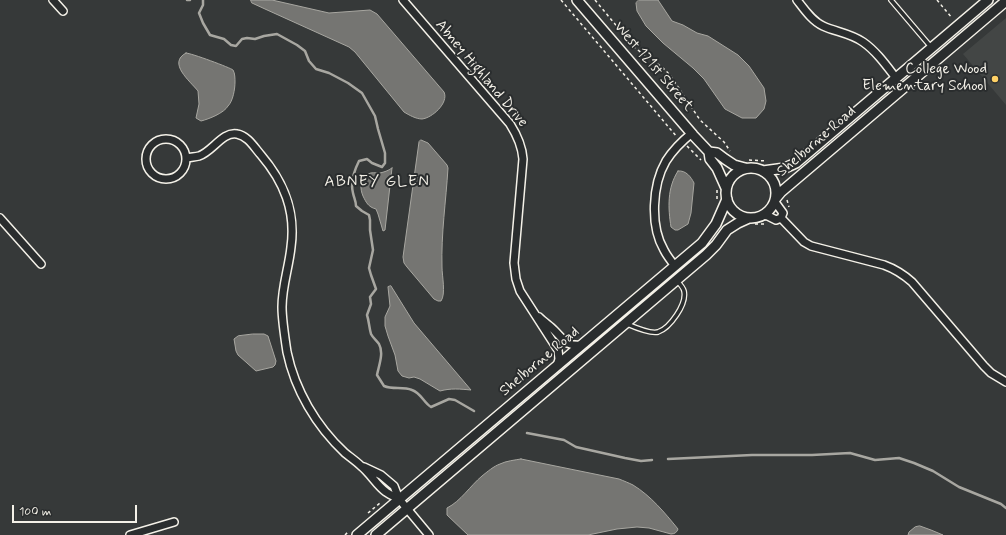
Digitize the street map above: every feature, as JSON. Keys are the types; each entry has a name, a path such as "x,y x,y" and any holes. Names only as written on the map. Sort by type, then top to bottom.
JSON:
{"street":[{"path":"53,0 64,11"},
{"name":"Abney Highland Drive","path":"403,0 517,134 522,149 523,159 514,263 516,279 520,291 558,350 559,359 557,366"},
{"name":"West 121st Street","path":"577,0 709,152 710,159 717,168 722,187"},
{"path":"797,0 814,20 822,26 851,35 867,45 896,78"},
{"name":"Shelborne Road","path":"763,171 785,168 796,163 988,0"},
{"name":"Shelborne Road","path":"776,200 781,192 1006,1"},
{"path":"675,266 664,250 658,235 654,199 658,181 666,161 682,142 692,133"},
{"path":"187,158 199,156 207,152 226,136 238,134 244,136 248,140 269,164 279,180 286,194 292,226 291,247 282,308 290,364 303,397 312,413 333,440 345,453 362,466 385,492 403,504"},
{"path":"164,138 170,138 182,145 187,158 183,171 178,176 166,179 159,178 153,174 148,169 146,163 146,156 152,144 157,140 164,138"},
{"name":"West 121st Street","path":"709,152 716,153 734,165 745,164"},
{"path":"776,200 769,211 759,217 750,218 734,212 728,204 722,187 745,164 763,171 773,181 776,189 776,200 783,213 781,218"},
{"name":"Shelborne Road","path":"376,535 403,504 557,366 702,243 716,224 727,199"},
{"path":"763,215 776,220 781,218"},
{"path":"0,218 41,264"},
{"name":"Shelborne Road","path":"357,535 403,504 626,324 706,255 730,228 750,218"},
{"path":"781,218 804,242 811,246 884,265 901,272 912,282 984,366 991,373 1006,382"},
{"name":"Abney Highland Drive","path":"532,310 564,340 575,346 582,344"},
{"path":"362,466 386,478 394,486 403,504 429,535"},
{"path":"130,535 174,522"}],"lane":[{"path":"891,0 931,48"},
{"path":"626,324 654,332 667,326 678,313 685,296 682,286 676,281"}],"path":[{"path":"561,0 674,134 704,163"},
{"path":"595,0 634,47 662,67 670,75 700,120 724,142 730,152"},
{"path":"937,0 954,20"},
{"path":"745,164 761,160 767,161"},
{"path":"717,203 722,187"},
{"path":"787,198 788,207"}],"shaded area":[{"path":"251,0 272,0 329,13 370,10 377,14 444,92 445,96 442,105 435,113 422,119 415,118 404,112 355,52 349,47 252,3"},
{"path":"639,0 658,0 672,21 697,33 708,36 738,55 749,66 764,88 766,101 764,109 756,118 742,118 725,109 704,79 646,26 637,11 636,3"},
{"name":"College Wood Elementary School","path":"1006,18 1006,105 963,54"},
{"path":"186,53 231,69 235,74 234,91 230,104 220,113 201,121 196,118 199,104 198,91 179,67 181,57"},
{"path":"421,140 428,143 448,168 442,242 444,290 441,301 434,299 404,263 403,257 419,142"},
{"path":"392,168 385,230 383,231 376,209 369,206 363,196 361,184 363,178 368,174 388,171"},
{"path":"678,171 686,173 690,176 694,183 691,213 688,224 678,230 675,230 671,227 669,198 674,178"},
{"path":"391,286 414,323 471,390 452,389 440,391 420,379 402,376 398,371 395,355 385,326 385,317 390,306 388,287"},
{"path":"264,334 268,336 276,361 273,367 256,371 238,355 234,339 238,336"},
{"path":"521,459 619,479 633,485 640,489 657,505 678,530 671,534 649,528 637,527 617,529 588,535 468,535 447,515 447,508 457,501 488,471 502,463"},
{"path":"920,526 943,535 908,535 909,532 915,527"}],"waterway":[{"path":"203,0 203,5 199,13 210,35 224,39 231,45 236,46 242,39 255,39 277,34 305,51 309,61 316,69 329,73 348,83 362,93 375,116 385,153 385,163 382,167 367,159 359,161 352,181 352,189 356,206 369,215 370,220 373,250 369,268 376,289 370,297 371,304 367,315 371,334 379,344 381,351 381,359 377,375 384,386 391,388 405,388 415,391 431,407 449,399 455,400 474,411"},
{"path":"527,433 564,440 576,447 625,458 641,461 652,460"},
{"path":"668,459 752,455 812,455 850,453 875,460 899,458 933,471 959,487 1001,504 1006,508"}],"place":[{"name":"College Wood Elementary School","path":"995,79"}],"district":[{"name":"ABNEY GLEN","path":"377,183"}]}
